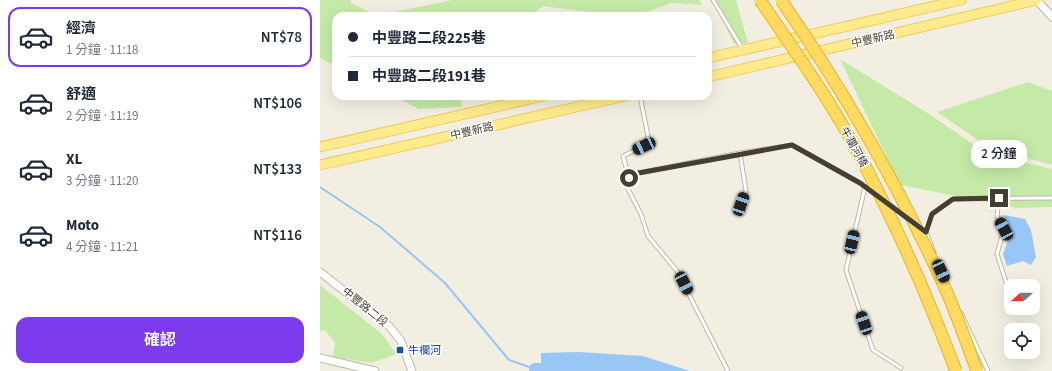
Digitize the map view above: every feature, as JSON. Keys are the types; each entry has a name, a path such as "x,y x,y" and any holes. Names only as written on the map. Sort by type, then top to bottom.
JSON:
{"highway":[{"name":"牛瀾河橋","path":"760,0 850,139 878,190 931,307 956,371"},
{"name":"牛瀾河橋","path":"781,0 864,128 896,188 949,298 977,371"}],"main road":[{"name":"中豐新路","path":"712,57 961,0"},
{"name":"中豐新路","path":"712,76 1037,0"},
{"path":"794,39 803,55"},
{"name":"中豐新路","path":"320,147 526,100"},
{"name":"中豐新路","path":"320,165 607,100"}],"street":[{"path":"1037,0 1052,17"},
{"name":"中豐路二段","path":"320,272 389,326 401,341 412,371"},
{"path":"320,358 375,371"}],"lane":[{"path":"713,0 743,50"},
{"path":"629,178 623,156 644,146 648,136 641,100"},
{"path":"728,371 677,271 648,236 641,214 627,187 627,183 633,174 740,153 792,145 865,187 926,232 941,271 988,371"},
{"path":"740,153 746,191 741,204"},
{"path":"865,187 846,270 873,350 901,368"},
{"path":"999,198 997,216 1004,229 997,254 1005,279"},
{"path":"926,232 932,214 953,199 1052,198"}],"green space":[{"path":"320,0 351,0 351,3 369,12 332,12 332,64 320,58"},
{"path":"452,0 699,0 702,5 672,3 646,12 588,12 543,6 535,12 395,12"},
{"path":"713,0 736,0 748,43 734,44"},
{"path":"840,59 929,114 986,153 1052,169 1052,207 1017,208 900,185"},
{"path":"1028,82 1052,91 1052,165 988,147 937,112"},
{"path":"402,100 461,100 462,107 419,109"},
{"path":"320,285 382,334 396,354 372,363 333,357 335,343 325,330 320,331"}],"water":[{"path":"1004,215 1025,219 1031,230 1036,257 1031,265 1023,261 1007,266 1003,254 1010,235"},
{"path":"578,352 643,356 690,371 541,371 541,353"}],"waterway":[{"name":"牛欄河","path":"320,187 380,227 445,283 509,360 535,369"},
{"name":"牛欄河","path":"535,369 556,369"}],"place":[{"name":"牛欄河","path":"400,350"}],"route":[{"path":"629,178 633,174 740,153 792,145 860,183 926,232 932,214 953,199 999,198"}]}
